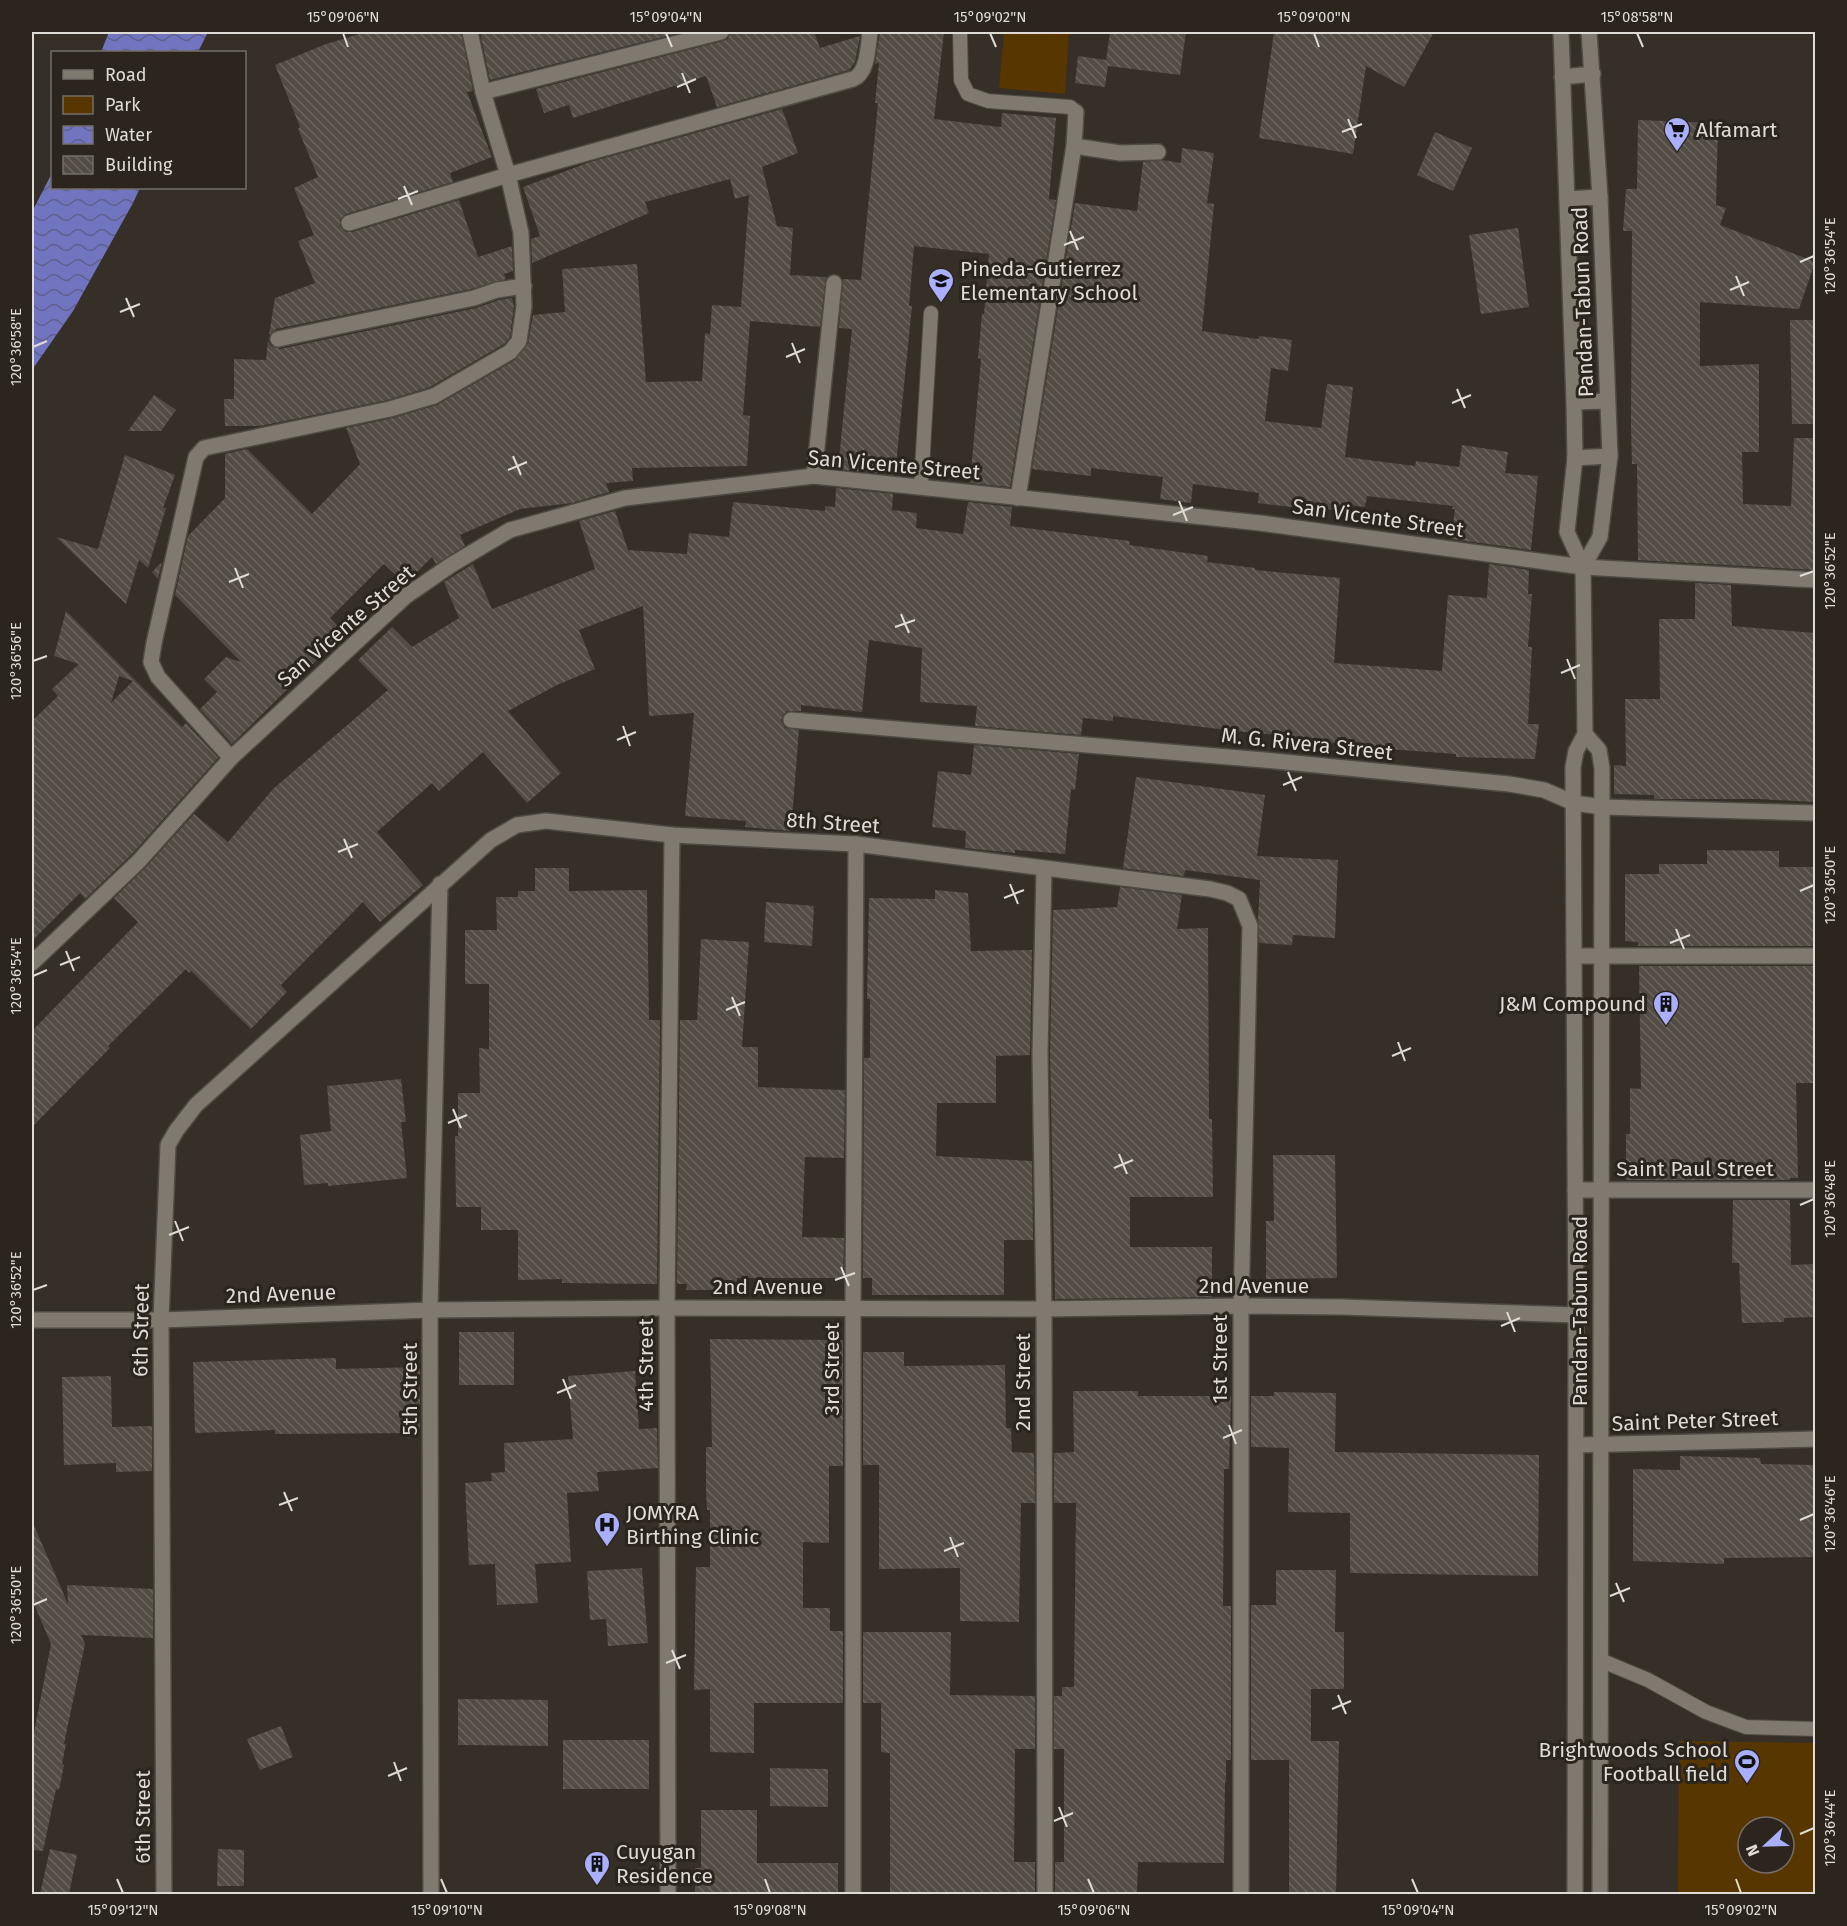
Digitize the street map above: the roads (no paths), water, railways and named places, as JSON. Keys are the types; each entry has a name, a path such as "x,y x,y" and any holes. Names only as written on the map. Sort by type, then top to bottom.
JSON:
{"street":[{"path":"231,758 158,677 151,662 196,457 204,448 384,411 434,396 510,352 519,341 524,306 521,233 508,175 483,92 470,32"},
{"path":"483,92 721,32"},
{"path":"349,223 508,175 853,79 860,76 863,70 870,32"},
{"name":"Pandan-Tabun Road","path":"1561,32 1575,458 1567,532 1583,567 1585,734 1574,759 1575,1894"},
{"name":"Pandan-Tabun Road","path":"1583,567 1600,537 1610,456 1600,197 1589,32"},
{"path":"1562,77 1593,74"},
{"path":"1018,498 1074,146 1076,112"},
{"path":"1074,146 1120,153 1158,152"},
{"path":"1567,199 1600,197"},
{"path":"814,476 834,283"},
{"path":"278,339 524,286"},
{"path":"1574,402 1607,401"},
{"path":"1575,458 1610,456"},
{"name":"San Vicente Street","path":"32,963 139,861 231,758 406,596 451,565 510,530 625,498 814,476 1260,523 1583,567 1815,580"},
{"name":"M. G. Rivera Street","path":"791,720 1240,758 1509,784 1544,790 1574,803 1602,807 1815,813"},
{"name":"Pandan-Tabun Road","path":"1585,734 1599,750 1602,768 1600,1894"},
{"name":"8th Street","path":"440,884 491,840 517,825 546,821 672,835 856,844 1210,889 1239,899"},
{"name":"4th Street","path":"668,1894 667,1308 672,835"},
{"name":"3rd Street","path":"853,1894 856,844"},
{"name":"2nd Street","path":"1044,869 1040,1053 1044,1309 1045,1894"},
{"name":"5th Street","path":"432,1894 430,1310 440,884"},
{"name":"6th Street","path":"164,1894 161,1320 168,1144 196,1105 440,884"},
{"name":"1st Street","path":"1239,899 1250,926 1241,1306 1242,1894"},
{"path":"1574,956 1815,956"},
{"name":"Saint Paul Street","path":"1575,1190 1815,1190"},
{"name":"2nd Avenue","path":"32,1320 161,1320 430,1310 1044,1309 1241,1306 1576,1315"},
{"name":"Saint Peter Street","path":"1576,1445 1815,1439"}],"lane":[{"path":"960,32 962,80 968,94 988,101 1070,107 1076,112"},
{"path":"921,486 931,313"},
{"path":"1600,1660 1648,1680 1706,1712 1746,1727 1815,1728"}],"water":[{"path":"109,32 208,32 198,51 101,51"},
{"path":"51,175 51,189 140,189 73,311 32,370 32,212"}],"place":[{"name":"Alfamart","path":"1677,153"},
{"name":"Pineda-Gutierrez Elementary School","path":"941,304"},
{"name":"J&M Compound","path":"1666,1027"},
{"name":"JOMYRA Birthing Clinic","path":"607,1548"},
{"name":"Brightwoods School Football field","path":"1747,1785"},
{"name":"Cuyugan Residence","path":"597,1887"}]}
